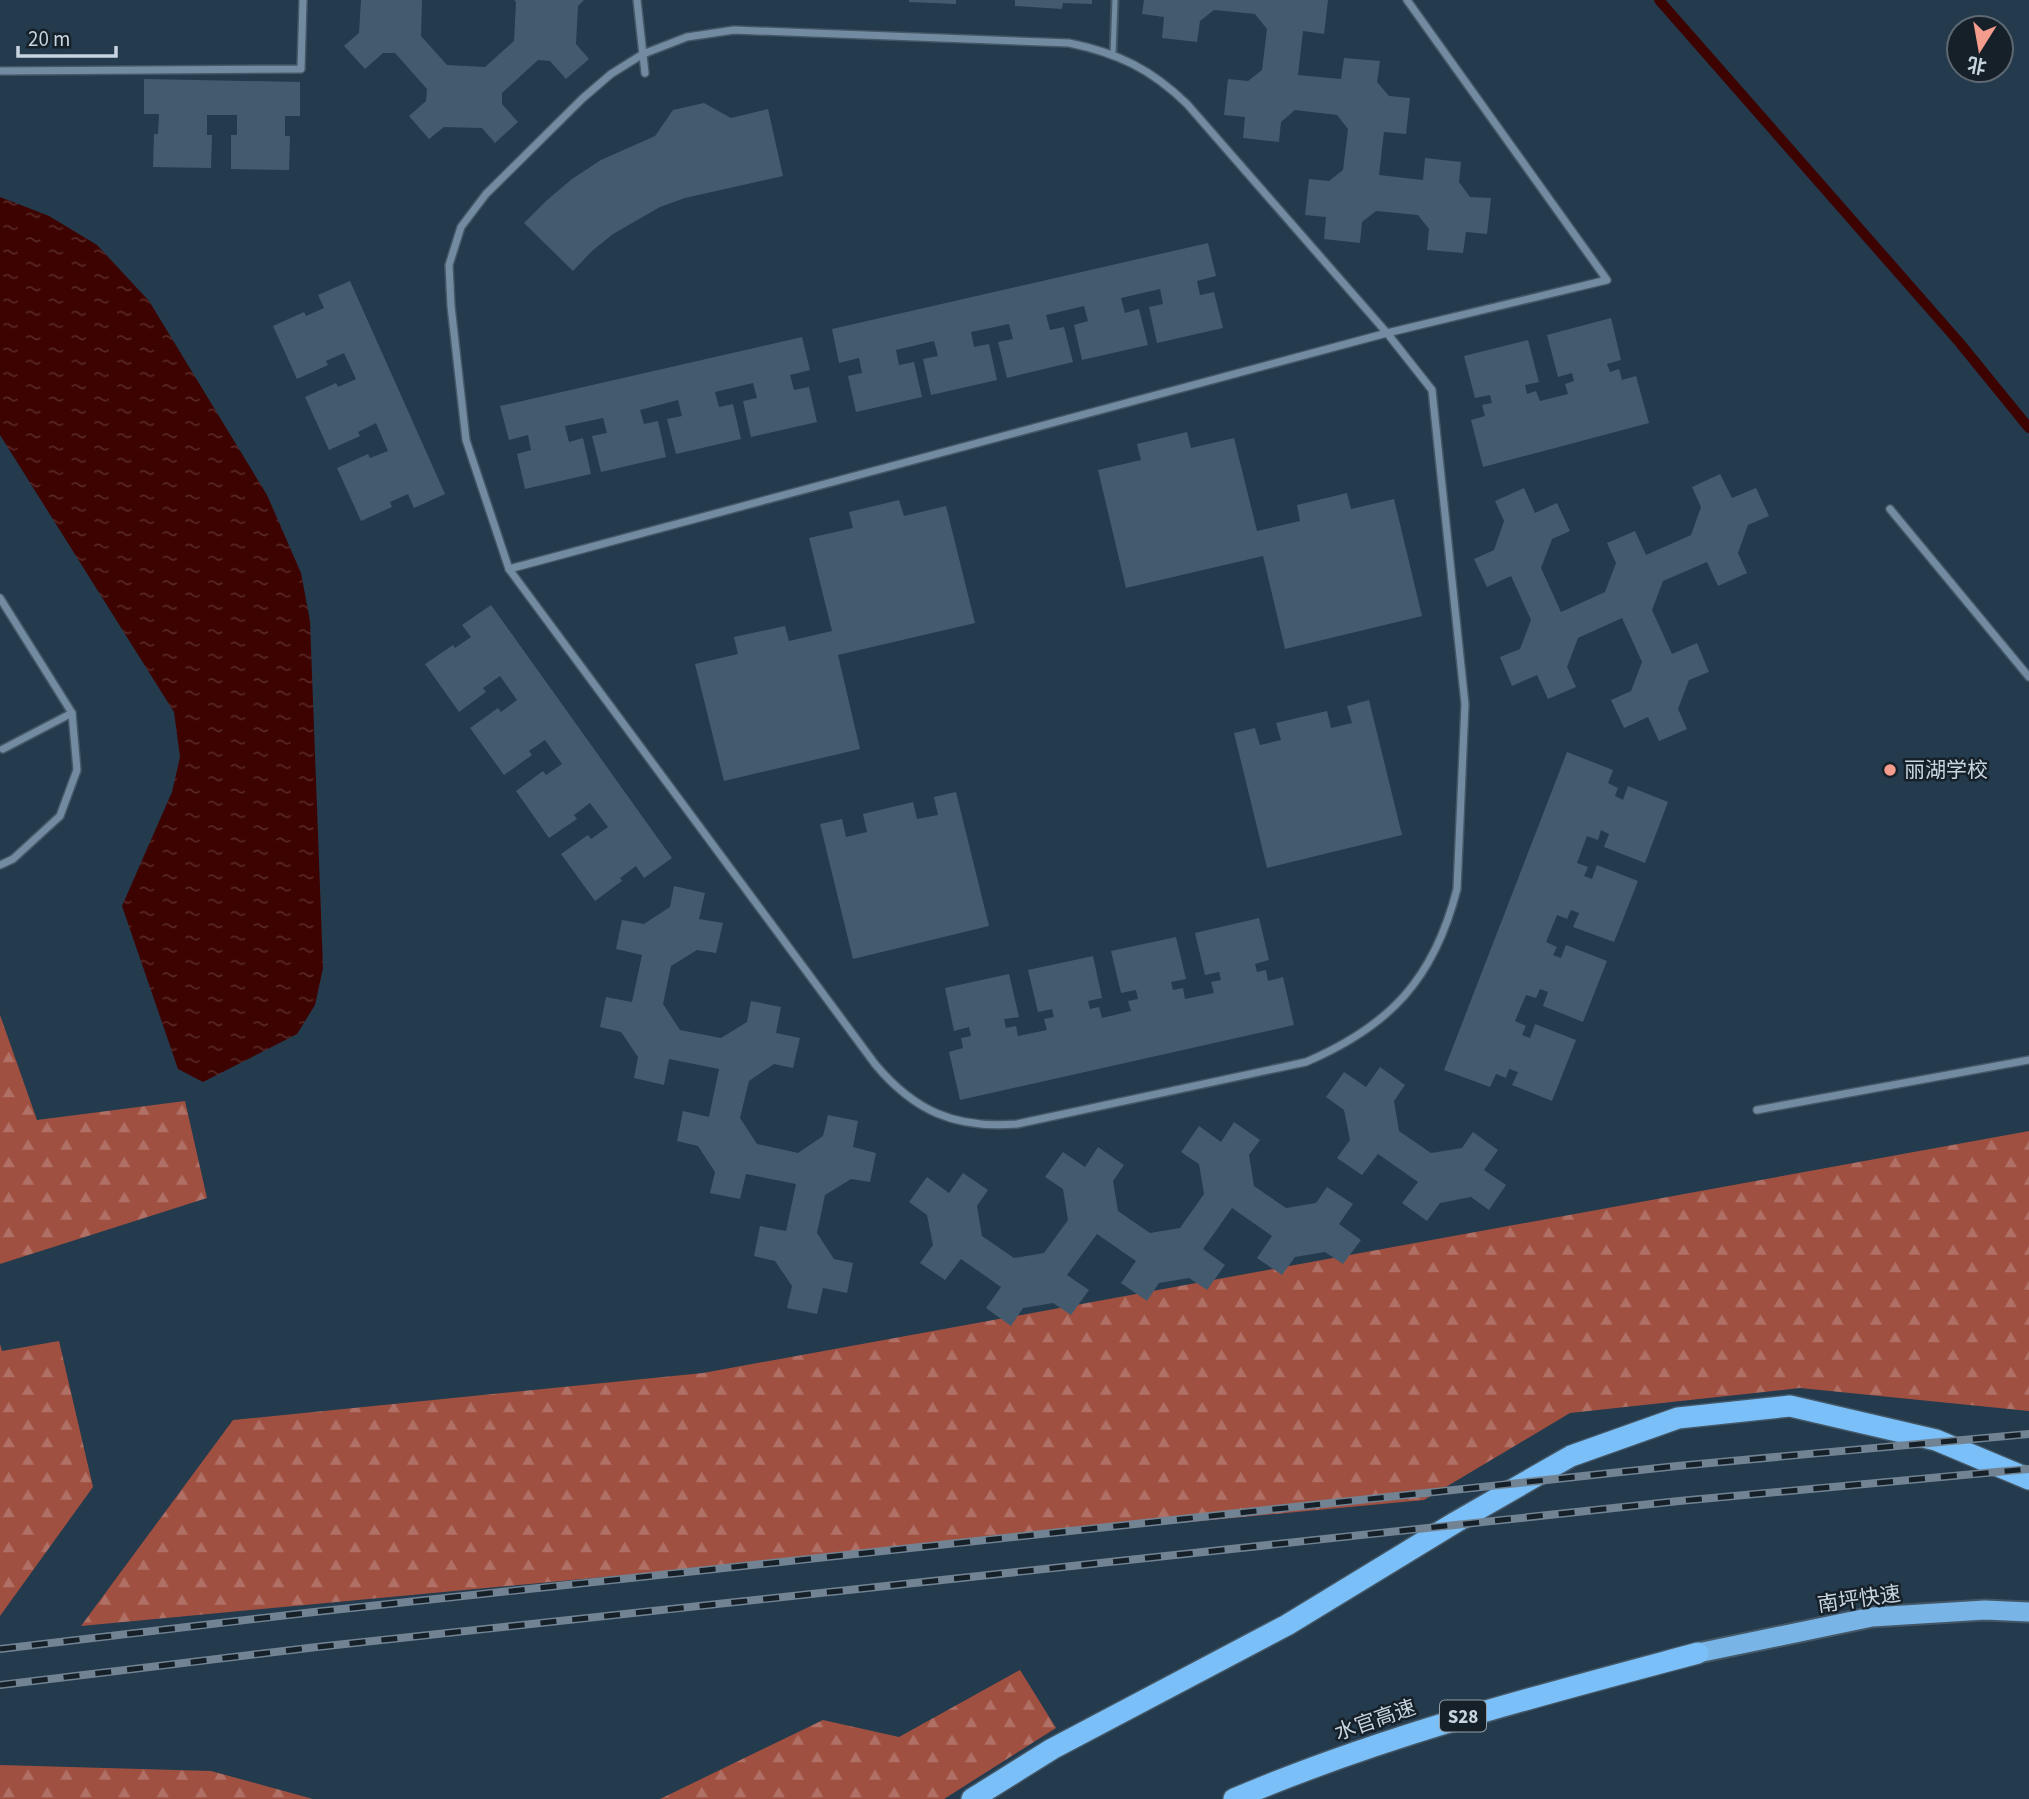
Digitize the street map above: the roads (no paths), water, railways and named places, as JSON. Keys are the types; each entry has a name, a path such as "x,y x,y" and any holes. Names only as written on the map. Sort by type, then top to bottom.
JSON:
{"highway":[{"path":"972,1799 1052,1749 1287,1625 1571,1456 1678,1418 1790,1406 1936,1440 2029,1479"},
{"name":"南坪快速","path":"1698,1653 1872,1617 1985,1610 2029,1612"},
{"name":"水官高速","path":"1234,1799 1289,1775 1454,1719 1698,1653"}],"street":[{"path":"1,71 301,69 303,0"},
{"path":"637,0 645,73"},
{"path":"509,569 1387,333 1607,280 1407,0"},
{"path":"734,30 1069,43 1113,54 1153,74 1187,103 1387,333 1432,390 1465,704 1457,889 1439,943 1410,991 1390,1012 1336,1050 1306,1062 1017,1124 971,1124 927,1110 898,1090 874,1064 509,569 466,440 449,265 461,227 486,194 583,98 611,74 643,54 687,37 734,30"},
{"path":"1890,509 2029,677"},
{"path":"0,598 72,713 77,770 60,816 13,859 0,865"},
{"path":"3,750 72,713"},
{"path":"1757,1110 2029,1060"}],"lane":[{"path":"1113,54 1115,0"}],"water":[{"path":"0,197 49,216 97,245 149,301 267,495 301,573 310,621 323,968 315,1005 297,1034 203,1082 178,1069 122,906 172,792 180,757 174,712 0,435"}],"waterway":[{"path":"1659,0 1959,342 2029,428"}],"railway":[{"path":"0,1649 314,1612 1677,1466 2029,1434"},
{"path":"0,1685 317,1647 1679,1501 2029,1469"}],"place":[{"name":"丽湖学校","path":"1890,770"}]}
